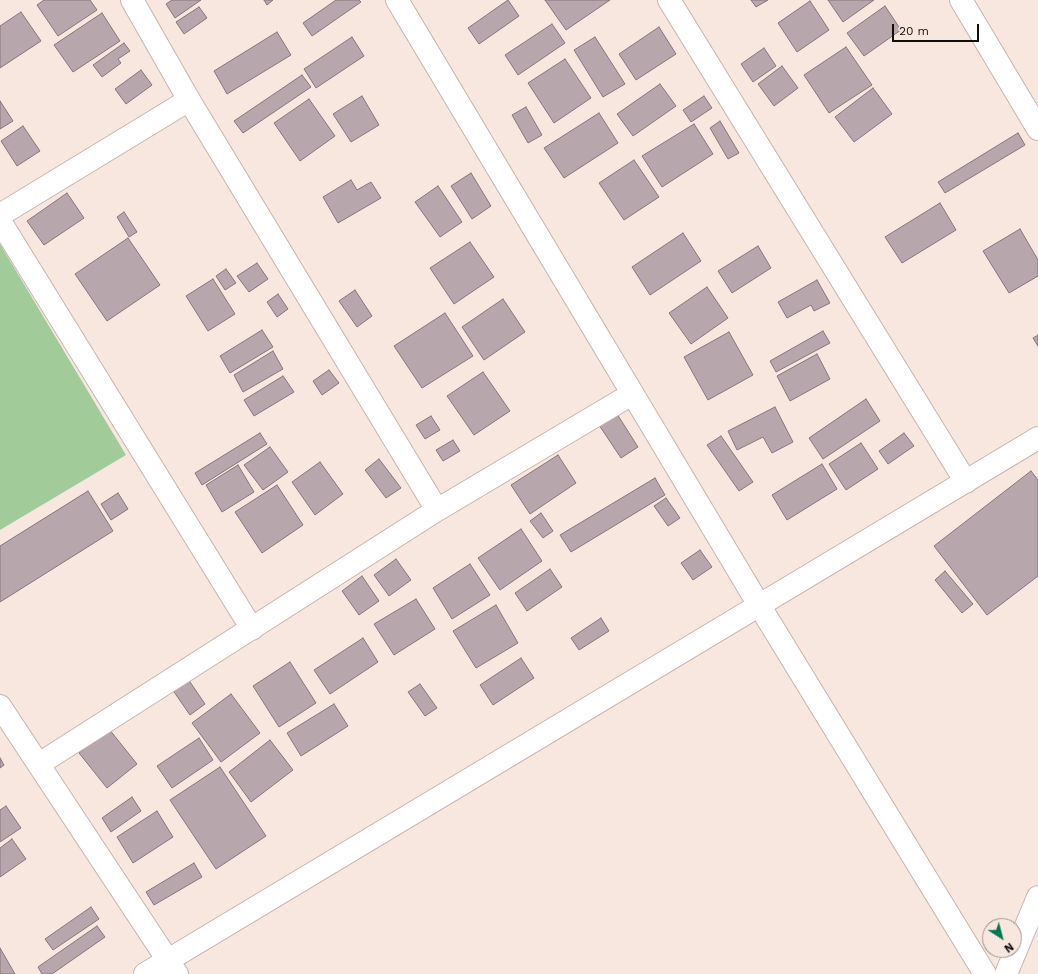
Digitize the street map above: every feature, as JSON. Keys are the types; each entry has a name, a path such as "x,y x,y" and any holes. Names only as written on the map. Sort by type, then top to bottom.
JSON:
{"street":[{"path":"132,0 189,100 437,510"},
{"path":"397,0 759,605 985,974"},
{"path":"669,0 966,482"},
{"path":"961,0 1038,129"},
{"path":"0,215 189,100"},
{"path":"0,221 252,629"},
{"path":"39,764 437,510 632,394"},
{"path":"145,974 172,967 759,605 1038,438"},
{"path":"0,706 172,967"},
{"path":"1006,974 1038,898"}],"green space":[{"path":"0,244 126,455 0,530"}],"building":[{"path":"44,0 90,0 97,10 58,36 37,5"},
{"path":"172,0 201,0 175,18 166,4"},
{"path":"264,0 273,0 267,5"},
{"path":"336,0 359,0 361,2 312,36 303,23"},
{"path":"508,0 519,16 479,44 468,28"},
{"path":"545,0 610,0 566,30"},
{"path":"751,0 768,0 756,7"},
{"path":"828,0 874,0 843,22"},
{"path":"810,1 829,30 797,52 778,23"},
{"path":"885,6 901,30 864,56 847,33"},
{"path":"199,7 207,18 184,34 176,22"},
{"path":"21,12 41,41 0,68 0,26"},
{"path":"102,13 120,41 73,72 54,45"},
{"path":"552,24 565,43 518,75 505,55"},
{"path":"659,27 676,54 636,80 619,54"},
{"path":"277,32 291,55 227,94 214,71"},
{"path":"352,37 364,56 316,88 304,69"},
{"path":"595,37 625,84 603,97 574,50"},
{"path":"124,43 130,51 118,59 121,63 102,77 93,65"},
{"path":"846,47 872,85 829,113 804,75"},
{"path":"764,48 776,66 753,82 741,64"},
{"path":"565,59 591,98 554,123 528,83"},
{"path":"782,66 798,88 774,106 758,84"},
{"path":"141,70 152,85 126,104 115,89"},
{"path":"302,75 311,87 243,133 234,121"},
{"path":"660,84 676,106 633,136 617,114"},
{"path":"873,88 892,114 854,142 835,117"},
{"path":"362,96 379,125 351,142 333,114"},
{"path":"704,96 712,108 691,122 683,110"},
{"path":"309,99 335,136 300,161 274,123"},
{"path":"0,101 13,121 0,129"},
{"path":"526,107 542,135 528,143 512,115"},
{"path":"599,113 618,143 564,178 544,148"},
{"path":"720,121 739,153 728,159 710,128"},
{"path":"694,124 713,154 662,187 642,156"},
{"path":"23,126 40,151 17,166 1,141"},
{"path":"1018,133 1025,145 945,193 938,182"},
{"path":"634,160 659,197 624,220 599,183"},
{"path":"471,173 491,206 472,219 451,186"},
{"path":"351,180 357,190 371,182 381,198 338,223 323,197"},
{"path":"438,186 462,222 440,237 415,202"},
{"path":"67,193 84,218 44,245 27,221"},
{"path":"940,203 956,230 902,263 885,237"},
{"path":"124,212 137,232 129,237 117,217"},
{"path":"1020,229 1038,260 1038,276 1009,293 983,251"},
{"path":"683,233 701,261 650,295 632,267"},
{"path":"128,238 160,285 107,321 75,274"},
{"path":"470,242 494,277 454,304 430,268"},
{"path":"758,246 771,268 732,293 718,271"},
{"path":"257,263 268,279 249,292 237,276"},
{"path":"226,269 236,283 225,290 216,276"},
{"path":"213,279 235,314 208,331 186,296"},
{"path":"817,280 830,303 814,311 811,305 787,318 778,302"},
{"path":"707,287 728,318 691,344 669,313"},
{"path":"355,290 372,316 357,327 339,301"},
{"path":"278,294 288,309 277,317 267,302"},
{"path":"503,299 525,332 484,360 462,327"},
{"path":"445,313 473,356 422,388 394,346"},
{"path":"262,330 273,347 230,373 220,356"},
{"path":"823,331 830,343 776,372 770,361"},
{"path":"729,332 753,375 708,400 684,357"},
{"path":"1038,335 1038,346 1033,338"},
{"path":"273,351 283,369 243,392 234,375"},
{"path":"817,354 830,379 790,401 777,376"},
{"path":"329,370 339,383 322,395 313,381"},
{"path":"483,372 510,411 474,435 447,396"},
{"path":"283,376 294,392 254,416 244,400"},
{"path":"866,399 880,421 823,459 809,438"},
{"path":"775,407 793,442 772,453 763,437 737,450 728,431"},
{"path":"617,414 638,447 621,458 599,425"},
{"path":"431,416 440,430 425,439 416,425"},
{"path":"260,433 267,444 202,485 195,473"},
{"path":"904,433 914,446 888,464 879,451"},
{"path":"721,436 753,482 739,491 707,445"},
{"path":"453,440 460,451 443,461 436,450"},
{"path":"861,443 878,469 846,490 829,464"},
{"path":"270,447 288,472 263,490 244,465"},
{"path":"558,455 576,483 530,514 511,485"},
{"path":"379,459 401,488 386,498 365,470"},
{"path":"320,462 343,494 315,515 292,482"},
{"path":"822,464 837,489 787,520 772,495"},
{"path":"238,465 254,492 222,512 206,485"},
{"path":"1031,471 1038,480 1038,576 987,615 934,546"},
{"path":"655,478 665,495 571,552 560,535"},
{"path":"277,485 303,525 262,553 235,512"},
{"path":"88,491 113,531 0,602 0,546"},
{"path":"118,493 128,509 111,520 101,504"},
{"path":"666,498 680,518 668,526 654,506"},
{"path":"541,513 553,531 543,538 530,521"},
{"path":"521,529 542,561 500,590 478,558"},
{"path":"700,550 712,567 693,580 681,563"},
{"path":"396,559 411,580 389,596 374,575"},
{"path":"470,564 490,595 452,619 433,588"},
{"path":"550,569 562,587 527,611 515,593"},
{"path":"945,571 973,604 962,613 935,580"},
{"path":"362,576 379,601 359,615 342,591"},
{"path":"416,599 435,629 394,655 374,624"},
{"path":"496,605 518,643 476,668 453,631"},
{"path":"601,618 609,631 579,650 571,638"},
{"path":"363,638 378,662 330,694 314,670"},
{"path":"521,658 534,678 493,705 480,685"},
{"path":"290,662 316,703 279,727 253,686"},
{"path":"188,679 205,704 190,715 172,689"},
{"path":"420,684 437,708 425,716 408,692"},
{"path":"231,694 260,733 221,762 192,723"},
{"path":"334,704 348,726 301,756 287,733"},
{"path":"109,729 137,764 107,788 79,753"},
{"path":"199,738 213,760 172,788 157,766"},
{"path":"270,740 293,770 251,802 229,772"},
{"path":"0,758 4,765 0,768"},
{"path":"220,767 266,836 216,869 170,800"},
{"path":"132,797 141,811 111,832 102,818"},
{"path":"6,806 21,828 0,842 0,810"},
{"path":"157,811 173,837 133,863 117,837"},
{"path":"12,839 26,859 0,877 0,848"},
{"path":"194,863 202,877 154,905 146,892"},
{"path":"91,907 99,919 53,950 45,939"},
{"path":"97,926 105,937 52,974 42,974 38,967"},
{"path":"0,948 15,974 0,974"}]}
